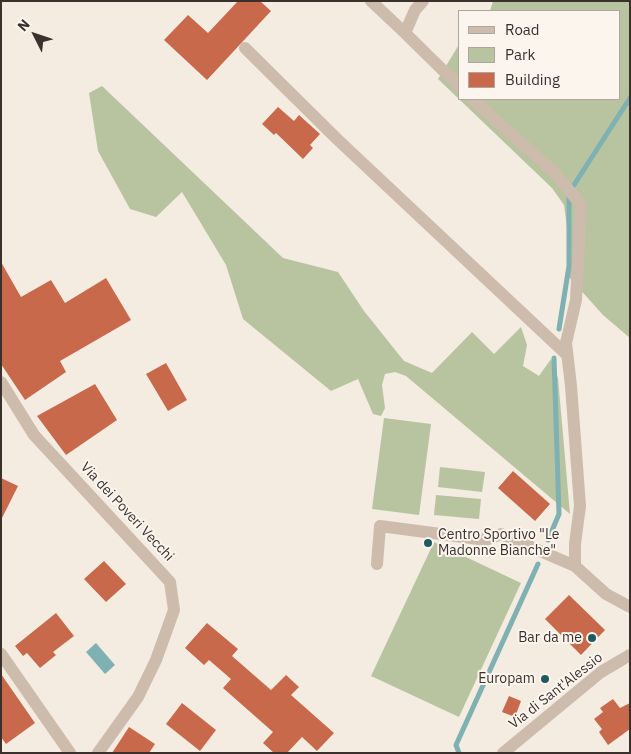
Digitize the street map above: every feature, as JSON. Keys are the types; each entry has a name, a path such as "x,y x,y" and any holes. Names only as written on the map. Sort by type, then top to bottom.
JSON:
{"street":[{"path":"371,1 458,85"},
{"path":"405,33 415,10 423,1"},
{"path":"244,48 337,139 566,354"},
{"path":"473,100 555,173 580,204 576,300 566,343 580,506 575,544 575,566"},
{"name":"Via dei Poveri Vecchi","path":"1,382 34,435 170,582 174,610 156,660 138,696 98,753"},
{"path":"377,564 380,526 486,540 500,534 575,566 606,594 630,606"},
{"path":"1,654 70,753"},
{"name":"Via di Sant'Alessio","path":"503,753 601,672 630,655"}],"green space":[{"path":"493,1 630,1 630,338 603,315 568,276 568,235 564,205 552,188 460,100 621,100 621,10 490,10"},
{"path":"458,46 458,98 438,79"},
{"path":"102,86 283,258 338,272 364,311 404,361 432,373 472,332 494,354 521,327 527,345 523,366 539,376 551,359 558,378 570,514 406,376 395,372 385,374 382,385 385,408 381,416 373,414 358,379 331,391 243,319 226,265 182,192 156,217 130,209 98,151 89,93"},
{"path":"384,418 431,424 419,515 372,509"},
{"path":"440,467 485,472 482,492 438,487"},
{"path":"436,495 481,499 479,519 434,515"},
{"path":"434,542 521,583 459,717 371,676"}],"water":[{"path":"96,643 115,665 105,674 86,652"}],"building":[{"path":"238,1 260,1 271,11 207,80 164,40 188,15 208,33"},
{"path":"278,107 294,121 299,115 320,134 310,145 313,148 303,159 276,133 274,135 262,124"},
{"path":"1,262 21,297 51,280 65,303 106,278 131,320 60,361 66,372 25,400 1,364"},
{"path":"166,363 187,400 168,411 146,374"},
{"path":"95,384 117,420 66,455 37,416"},
{"path":"513,471 550,504 535,521 498,488"},
{"path":"1,478 18,486 1,520"},
{"path":"104,561 126,584 106,602 84,579"},
{"path":"569,595 605,630 581,655 545,619"},
{"path":"56,613 74,636 53,652 56,655 40,668 27,653 23,656 15,646"},
{"path":"207,623 238,649 232,656 271,690 286,675 299,687 291,695 334,733 317,751 302,737 287,753 274,753 263,743 273,732 223,688 231,679 209,660 204,665 185,648"},
{"path":"1,674 35,723 6,744 1,737"},
{"path":"509,696 521,701 515,717 502,712"},
{"path":"613,699 620,708 630,703 630,729 608,745 599,732 602,729 594,719 603,712 600,708"},
{"path":"182,703 216,730 200,751 166,724"},
{"path":"129,727 155,744 149,753 112,753"}],"waterway":[{"path":"572,188 630,98"},
{"path":"559,329 569,266 569,196"},
{"path":"548,540 559,514 554,358"},
{"path":"459,753 456,745 538,564"}],"place":[{"name":"Centro Sportivo \"Le Madonne Bianche\"","path":"428,543"},
{"name":"Bar da me","path":"592,638"},
{"name":"Europam","path":"545,679"}]}
